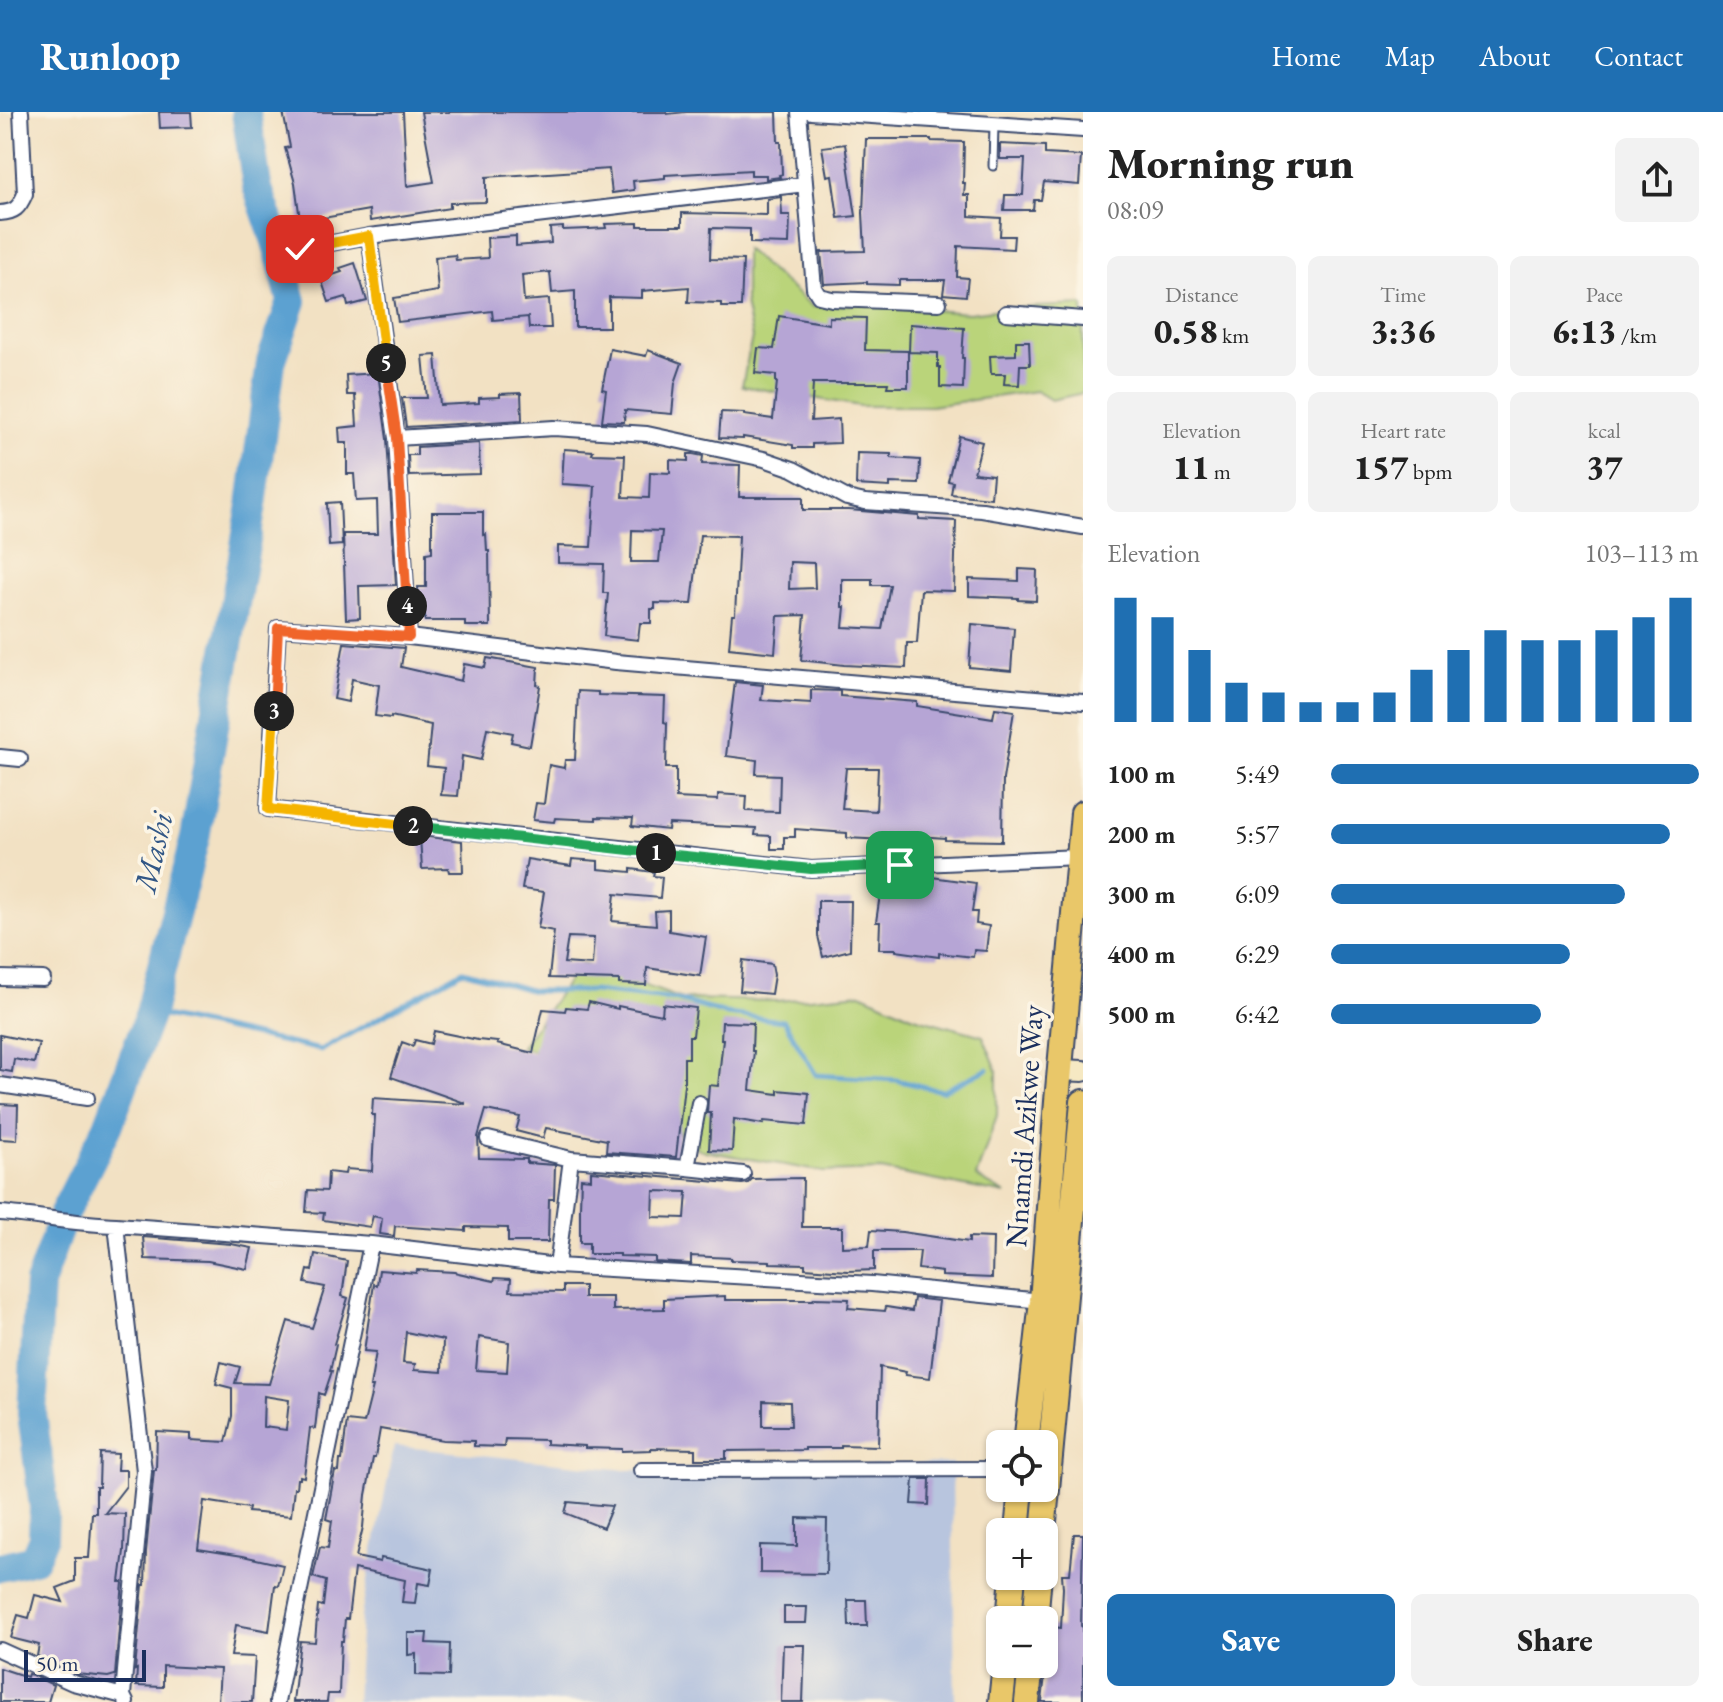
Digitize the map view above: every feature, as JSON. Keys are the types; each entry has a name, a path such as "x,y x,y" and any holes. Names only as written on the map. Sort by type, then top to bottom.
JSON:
{"highway":[{"name":"Nnamdi Azikwe Way","path":"1028,1430 1042,1301 1057,1101 1071,1071 1078,857 1083,813"},
{"name":"Nnamdi Azikwe Way","path":"1044,1518 1083,1100"},
{"path":"1001,1702 1004,1678"},
{"path":"1027,1702 1030,1678"}],"street":[{"path":"0,213 13,212 21,205 25,194 21,112"},
{"path":"799,112 814,288 819,296 939,303"},
{"path":"811,112 1083,130"},
{"path":"300,249 369,236 805,184"},
{"path":"369,236 397,438 409,637"},
{"path":"1006,313 1083,319"},
{"path":"397,438 554,428 647,434 764,459 793,469 847,498 865,502 982,510 1083,527"},
{"path":"1078,857 811,869 268,809 278,628 409,637 616,662 1083,702"},
{"path":"0,757 20,759"},
{"path":"0,978 43,979"},
{"path":"0,1085 87,1098"},
{"path":"1057,1101 1083,1100"},
{"path":"687,1168 699,1103"},
{"path":"488,1139 571,1159 743,1174"},
{"path":"557,1266 571,1159"},
{"path":"0,1213 84,1224 371,1244 557,1266 872,1284 1042,1301"},
{"path":"0,1650 73,1683 125,1699 144,1471 116,1225"},
{"path":"277,1702 371,1244"},
{"path":"641,1470 986,1469"}],"lane":[{"path":"993,166 994,124"}],"shaded area":[{"path":"394,1446 626,1470 952,1463 955,1702 356,1702 361,1616"}],"green space":[{"path":"745,249 813,307 858,304 968,313 1083,305 1083,393 1051,400 1036,391 931,406 860,406 742,386 752,337 745,303"},
{"path":"581,963 682,999 778,1001 861,993 914,1017 983,1036 997,1070 997,1115 976,1177 1006,1194 881,1170 824,1172 700,1150 606,1072 521,1047"}],"building":[{"path":"159,112 191,112 192,127 160,128"},
{"path":"283,112 403,112 407,186 434,182 421,112 777,112 782,174 766,179 766,175 751,175 751,170 665,175 665,178 633,181 634,190 612,193 609,169 486,177 486,202 450,203 450,208 370,221 369,210 323,218 323,224 301,227 295,183 285,148 290,147"},
{"path":"866,139 964,142 963,183 964,195 969,195 969,216 1001,218 1000,236 1014,236 1013,249 958,246 957,277 968,278 966,296 943,294 945,280 899,280 899,285 867,282 824,284 821,252 865,251"},
{"path":"845,144 856,216 838,218 832,175 827,176 822,147"},
{"path":"1000,144 1045,146 1045,154 1081,156 1079,185 1044,182 1041,200 1034,200 1033,210 1004,210 1005,195 1023,195 1025,159 1000,159"},
{"path":"781,197 782,215 790,215 789,244 750,243 750,229 711,228 710,259 743,260 741,307 688,302 689,287 642,291 642,298 609,297 609,327 575,327 575,291 552,293 550,272 522,275 524,301 549,299 551,328 529,328 528,317 493,320 492,311 398,322 394,298 438,291 435,257 455,255 456,260 488,258 487,238 516,236 516,246 551,243 550,228 589,229 606,228 605,224 638,223 638,226 682,226 682,213 767,215 767,199"},
{"path":"355,263 367,301 348,306 346,297 329,302 321,279 342,272 340,268"},
{"path":"779,316 829,324 829,317 866,318 865,350 908,351 908,387 887,387 888,383 813,383 811,421 839,419 840,443 793,448 793,445 743,437 719,438 721,412 773,419 776,375 755,373 758,348 774,349"},
{"path":"910,324 964,328 963,388 940,387 938,353 909,352"},
{"path":"1016,341 1029,341 1030,365 1020,365 1019,385 1004,384 1005,374 991,374 990,356 1016,355"},
{"path":"610,349 646,356 648,350 682,363 675,383 672,414 625,410 624,422 602,421 606,390 602,389"},
{"path":"436,355 440,405 479,403 479,398 521,393 522,420 406,427 402,398 427,398 423,356"},
{"path":"378,373 387,439 396,585 359,586 360,618 346,619 343,534 378,534 377,500 356,501 354,474 347,474 347,443 340,443 339,428 357,426 355,395 347,395 346,375"},
{"path":"959,436 982,442 974,473 993,475 991,498 951,494 953,482 948,481"},
{"path":"479,443 480,474 409,476 408,455 417,455 417,447"},
{"path":"564,449 625,455 623,497 649,498 650,472 670,473 670,460 688,461 688,454 693,454 703,456 702,464 740,465 739,497 803,497 803,510 849,510 956,521 954,591 921,590 917,643 907,643 906,668 801,660 805,615 778,616 775,653 729,648 732,615 735,615 739,536 700,535 692,604 655,603 655,609 651,609 651,623 640,623 638,640 604,636 608,593 603,593 604,564 558,563 558,546 591,547 595,486 562,484","holes":["632,530 662,531 659,562 631,562","790,562 814,563 815,588 789,589","842,579 872,579 872,585 890,585 882,629 843,627 845,607 842,607"]},
{"path":"857,453 891,454 891,458 920,460 919,484 890,483 890,487 856,485"},
{"path":"340,502 342,545 329,546 327,503"},
{"path":"432,512 483,512 483,535 486,534 489,551 490,626 465,626 465,621 425,621 425,614 419,614 418,587 426,587 426,553 432,552"},
{"path":"1019,569 1037,570 1036,601 969,596 969,579 1019,581"},
{"path":"972,624 1014,628 1011,671 969,667"},
{"path":"344,643 404,648 401,667 461,681 464,664 485,668 487,658 538,667 537,685 540,686 530,746 511,742 513,733 487,728 481,760 462,756 458,796 441,795 444,768 427,766 431,725 391,716 375,716 379,685 352,679 348,702 334,699"},
{"path":"735,682 763,685 761,700 811,703 811,690 840,691 840,696 917,702 917,706 993,718 995,708 1014,711 1003,779 1002,841 945,840 905,835 905,841 847,838 847,833 795,829 795,837 784,837 784,849 771,849 771,836 755,835 756,828 669,824 668,830 632,826 633,818 555,818 554,822 533,820 536,803 544,804 549,765 564,768 565,760 575,760 578,691 598,692 598,695 665,697 666,768 676,768 676,798 718,800 718,794 747,796 746,811 779,812 780,775 756,774 757,760 726,756","holes":["846,768 878,768 876,811 842,809"]},
{"path":"420,836 462,841 463,872 449,872 448,868 422,869"},
{"path":"527,859 571,866 572,859 598,861 598,869 654,872 653,876 662,877 660,898 615,894 612,921 656,925 655,911 669,910 669,931 706,937 700,976 647,968 646,985 619,984 619,980 549,978 554,931 538,928 544,892 522,889","holes":["568,937 594,938 592,965 564,963"]},
{"path":"917,875 976,883 972,912 977,912 976,924 989,926 986,951 974,950 973,957 939,953 939,957 879,949 880,922 876,922 881,888 914,893"},
{"path":"818,901 851,901 850,950 823,957 818,936"},
{"path":"743,960 772,964 771,994 740,991"},
{"path":"589,1002 662,1015 663,1004 696,1008 693,1036 689,1036 689,1058 684,1058 676,1157 606,1152 607,1140 546,1128 543,1138 516,1131 520,1117 486,1110 478,1137 479,1158 527,1159 527,1163 555,1165 554,1199 549,1199 548,1242 508,1242 508,1228 466,1227 466,1231 395,1226 394,1236 380,1234 382,1218 373,1216 370,1227 323,1220 324,1213 306,1212 308,1190 327,1191 328,1172 345,1174 346,1169 372,1171 373,1098 465,1104 391,1077 402,1042 413,1046 415,1040 431,1044 434,1031 498,1042 533,1053 543,1009 587,1009"},
{"path":"722,1022 753,1023 750,1090 778,1094 778,1090 809,1093 806,1125 764,1121 763,1124 734,1119 732,1151 709,1150 709,1085 718,1086"},
{"path":"0,1035 39,1043 34,1063 14,1059 12,1072 0,1070"},
{"path":"0,1104 18,1105 17,1140 0,1139"},
{"path":"591,1171 742,1184 752,1179 803,1178 802,1227 842,1227 842,1247 869,1246 871,1230 969,1242 969,1237 993,1238 992,1278 942,1276 942,1272 918,1269 920,1251 874,1251 874,1270 848,1271 731,1258 691,1256 691,1264 655,1262 655,1257 589,1254 589,1243 580,1243 580,1208 581,1178 591,1179","holes":["654,1191 687,1192 685,1218 653,1217"]},
{"path":"143,1237 252,1248 247,1269 208,1261 145,1259"},
{"path":"315,1254 347,1261 342,1296 348,1298 334,1344 332,1371 324,1395 319,1393 315,1429 310,1428 304,1477 297,1479 294,1488 291,1516 248,1512 249,1508 204,1501 198,1549 283,1565 278,1586 275,1585 269,1631 236,1625 231,1656 255,1657 252,1702 218,1702 220,1669 163,1666 163,1687 136,1686 157,1432 191,1434 191,1440 226,1442 232,1416 232,1388 216,1384 221,1362 240,1367 235,1383 269,1384 288,1321 312,1328 325,1287 305,1283 308,1270 312,1271","holes":["264,1396 289,1400 286,1430 263,1427"]},
{"path":"379,1270 454,1272 494,1281 495,1278 511,1279 510,1291 563,1292 563,1286 584,1286 584,1297 613,1297 613,1310 664,1309 664,1299 725,1296 725,1300 849,1299 848,1308 885,1311 886,1307 912,1311 914,1298 939,1301 930,1378 905,1375 906,1372 880,1367 878,1446 726,1451 726,1459 695,1459 695,1449 622,1451 546,1444 546,1440 505,1439 504,1447 474,1446 474,1441 443,1440 380,1429 356,1557 380,1562 381,1558 433,1569 430,1585 418,1583 415,1603 402,1602 405,1580 354,1569 348,1619 345,1619 341,1641 339,1694 328,1694 327,1702 293,1702 300,1641 315,1642 318,1605 323,1606 326,1581 313,1577 320,1547 328,1548 332,1521 326,1519 335,1471 339,1472 342,1460 347,1421 364,1423 373,1387 370,1387 376,1352 364,1351 374,1284 377,1285","holes":["406,1332 443,1340 442,1372 414,1370 415,1364 403,1363","479,1337 509,1342 507,1372 476,1370","763,1401 790,1402 791,1426 763,1426"]},
{"path":"100,1453 118,1454 117,1470 126,1470 126,1486 105,1513 125,1514 115,1675 108,1677 76,1674 37,1656 39,1645 11,1638 18,1615 29,1618 35,1595 63,1602 57,1588 75,1581 75,1558 89,1558 92,1513 96,1513 96,1487 99,1487"},
{"path":"914,1479 930,1479 929,1505 912,1504"},
{"path":"568,1502 612,1506 603,1528 565,1513"},
{"path":"797,1518 827,1519 826,1574 760,1573 760,1545 797,1546"},
{"path":"1074,1534 1083,1534 1083,1702 1042,1702 1045,1678 1058,1678 1062,1574 1070,1574"},
{"path":"848,1600 866,1600 867,1626 849,1626"},
{"path":"784,1607 807,1607 806,1623 784,1623"},
{"path":"408,1633 427,1633 426,1643 450,1644 449,1676 416,1675 416,1654 408,1655"},
{"path":"783,1645 805,1645 803,1702 781,1702"},
{"path":"0,1668 27,1677 28,1674 32,1675 53,1685 48,1702 0,1702"}],"waterway":[{"name":"Mashi","path":"0,1567 34,1559 43,1538 44,1507 32,1413 39,1284 65,1211 108,1126 150,1013 195,838 252,505 271,362 292,301 257,186 246,112"},
{"path":"150,1013 321,1050 463,971 533,991 593,991 678,1000 726,1014 784,1021 816,1075 896,1080 942,1091 988,1069"}],"route":[{"path":"300,249 369,236 397,438 409,637 278,628 268,809 811,869 900,865"}]}
